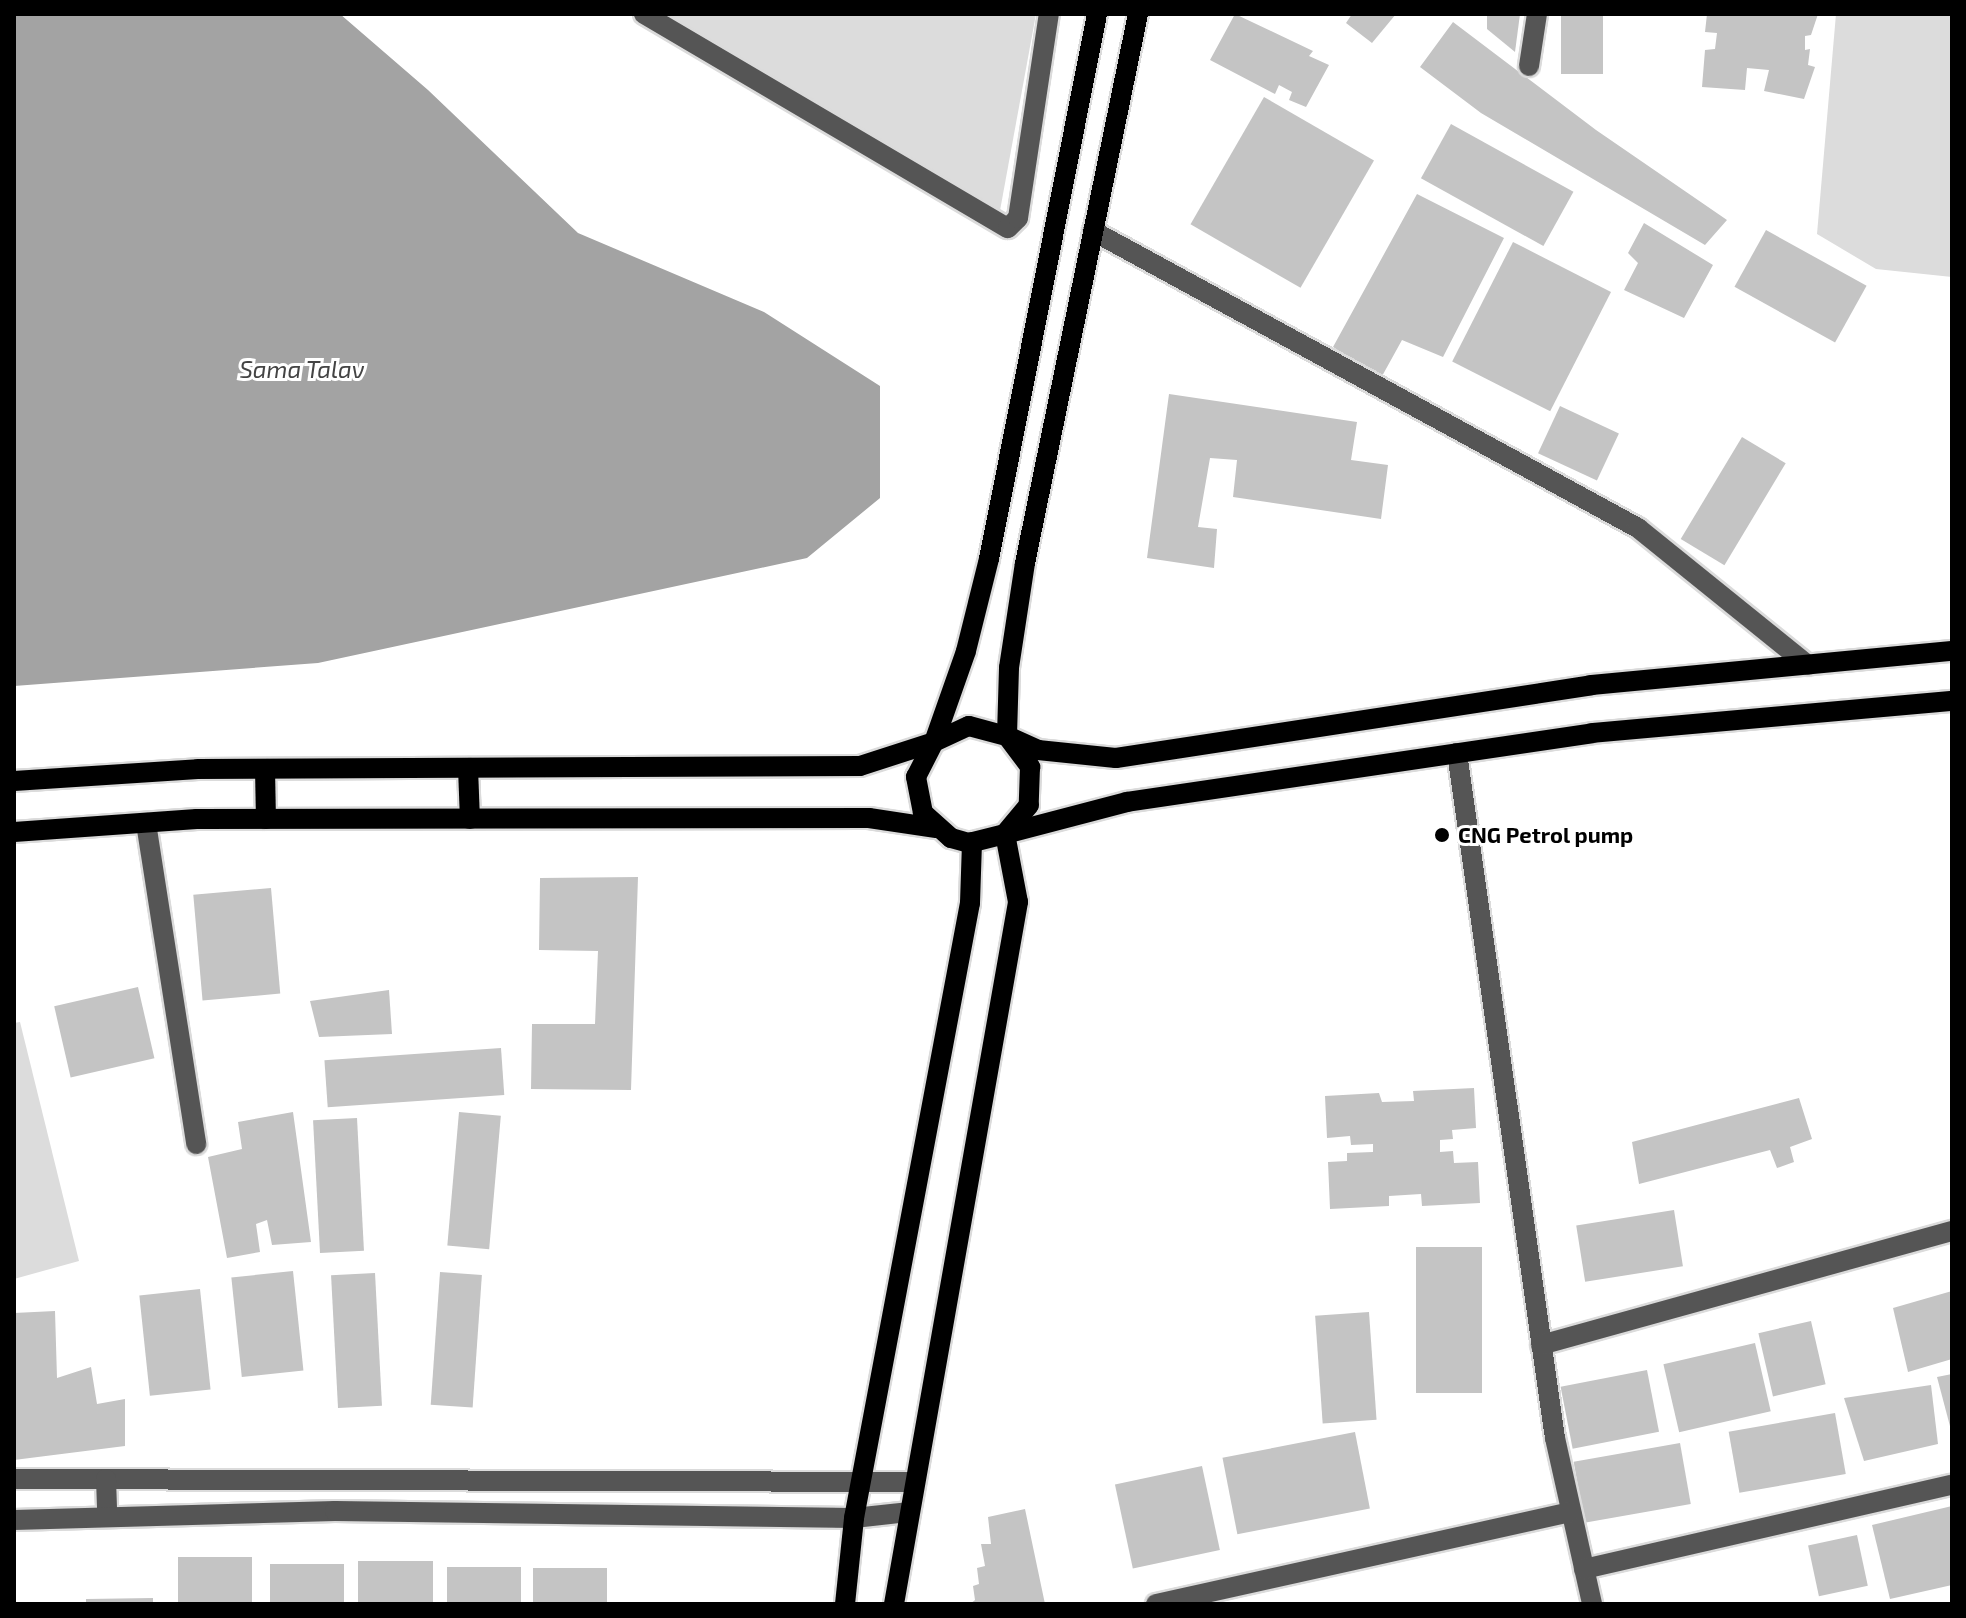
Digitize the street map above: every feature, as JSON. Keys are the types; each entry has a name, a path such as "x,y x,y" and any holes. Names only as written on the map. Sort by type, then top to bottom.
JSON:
{"main road":[{"path":"936,828 920,804 916,777 934,742 966,651 989,559 1097,14"},
{"path":"1005,834 1024,813 1033,787 1021,749 1007,736 1009,668 1025,563 1138,14"},
{"path":"14,781 265,769 860,766 934,742 969,726 1007,736 1038,750 1116,758 1591,685 1952,651"},
{"path":"14,832 266,819 869,818 936,828 972,842 1127,802 1592,733 1952,701"},
{"path":"468,768 470,819"},
{"path":"265,769 266,819"},
{"path":"894,1604 913,1482 1018,902 1005,834"},
{"path":"845,1604 860,1483 970,903 972,842"}],"street":[{"path":"644,14 1008,228 1018,218 1049,14"},
{"path":"1529,66 1537,14"},
{"path":"1093,231 1638,528 1808,665"},
{"path":"1457,753 1541,1345 1571,1512 1592,1604"},
{"path":"146,823 196,1144"},
{"path":"1541,1345 1952,1231"},
{"path":"14,1479 335,1477 913,1482"},
{"path":"335,1477 335,1511"},
{"path":"106,1479 107,1517"},
{"path":"1584,1569 1952,1485"},
{"path":"14,1520 335,1511 854,1518 908,1512"},
{"path":"1156,1604 1571,1512"}],"shaded area":[{"path":"658,14 1036,14 999,216"},
{"path":"1836,14 1952,14 1952,277 1876,269 1817,234"},
{"path":"20,1022 79,1261 14,1279 14,1023"}],"water":[{"name":"Sama Talav","path":"14,14 340,14 428,90 578,233 764,312 880,386 880,498 807,558 318,663 14,686"}],"building":[{"path":"1235,14 1313,51 1309,56 1329,65 1306,107 1289,100 1292,92 1279,85 1275,94 1210,60"},
{"path":"1352,14 1396,14 1372,43 1346,23"},
{"path":"1487,14 1520,14 1515,52 1487,29"},
{"path":"1561,14 1603,14 1603,74 1561,74"},
{"path":"1707,14 1818,14 1811,35 1805,36 1805,50 1810,49 1808,65 1815,67 1804,99 1764,91 1769,70 1747,68 1745,90 1702,87 1705,50 1715,49 1717,33 1705,32"},
{"path":"1453,22 1596,130 1727,220 1705,245 1481,113 1420,67"},
{"path":"1264,97 1374,160 1300,288 1190,224"},
{"path":"1451,124 1573,192 1543,246 1421,178"},
{"path":"1417,194 1504,238 1443,357 1402,340 1381,378 1333,347"},
{"path":"1644,223 1713,265 1684,318 1624,290 1638,263 1628,253"},
{"path":"1766,230 1867,286 1835,343 1734,287"},
{"path":"1513,242 1611,292 1550,411 1452,361"},
{"path":"1169,394 1357,422 1351,460 1388,465 1381,519 1233,497 1237,460 1210,458 1198,527 1217,529 1214,568 1147,558"},
{"path":"1560,406 1619,433 1597,481 1538,453"},
{"path":"1742,437 1786,463 1724,565 1681,539"},
{"path":"638,877 631,1090 531,1089 532,1024 595,1024 598,951 539,950 540,878"},
{"path":"271,888 280,994 203,1000 193,895"},
{"path":"138,987 154,1058 71,1077 54,1006"},
{"path":"389,990 392,1034 319,1037 310,1001"},
{"path":"501,1048 504,1095 328,1107 324,1060"},
{"path":"1474,1088 1476,1128 1452,1130 1453,1139 1440,1140 1440,1152 1453,1151 1454,1163 1478,1162 1480,1203 1422,1206 1421,1194 1389,1196 1389,1206 1330,1209 1328,1162 1347,1161 1347,1153 1373,1152 1373,1144 1351,1145 1350,1136 1327,1138 1325,1096 1379,1093 1382,1102 1414,1101 1413,1091"},
{"path":"1799,1098 1812,1139 1790,1147 1794,1162 1777,1168 1770,1150 1639,1184 1632,1142"},
{"path":"293,1112 311,1242 272,1245 267,1220 256,1224 260,1252 227,1258 208,1157 242,1149 238,1122"},
{"path":"459,1112 501,1116 489,1249 447,1245"},
{"path":"357,1118 364,1251 320,1253 313,1120"},
{"path":"1674,1210 1683,1266 1585,1282 1576,1225"},
{"path":"1416,1247 1482,1247 1482,1393 1416,1393"},
{"path":"293,1271 303,1370 242,1377 231,1277"},
{"path":"440,1272 482,1275 473,1408 431,1405"},
{"path":"375,1273 382,1406 338,1408 331,1275"},
{"path":"200,1289 211,1389 150,1396 139,1295"},
{"path":"1952,1291 1952,1359 1908,1372 1893,1308"},
{"path":"55,1311 57,1378 91,1367 97,1404 125,1399 125,1446 14,1460 14,1313"},
{"path":"1369,1312 1377,1420 1323,1424 1315,1316"},
{"path":"1811,1321 1826,1384 1773,1396 1758,1333"},
{"path":"1755,1343 1771,1411 1679,1432 1663,1364"},
{"path":"1647,1370 1659,1432 1573,1449 1561,1387"},
{"path":"1952,1374 1952,1430 1951,1430 1937,1377"},
{"path":"1931,1385 1938,1444 1864,1461 1844,1398"},
{"path":"1835,1413 1846,1474 1739,1493 1729,1432"},
{"path":"1355,1432 1370,1509 1237,1534 1222,1458"},
{"path":"1680,1443 1691,1504 1584,1523 1574,1462"},
{"path":"1202,1466 1220,1550 1133,1569 1115,1485"},
{"path":"1952,1506 1952,1585 1890,1599 1872,1525"},
{"path":"1025,1509 1045,1604 970,1604 975,1600 973,1586 979,1584 977,1568 985,1566 981,1544 991,1544 988,1517"},
{"path":"1857,1535 1868,1586 1819,1596 1808,1545"},
{"path":"178,1557 252,1557 252,1604 178,1604"},
{"path":"358,1561 433,1561 433,1604 358,1604"},
{"path":"270,1564 344,1564 344,1604 270,1604"},
{"path":"447,1567 521,1567 521,1604 447,1604"},
{"path":"533,1568 607,1568 607,1604 533,1604"},
{"path":"153,1598 153,1604 86,1604 86,1599"}],"place":[{"name":"CNG Petrol pump","path":"1442,835"}]}
